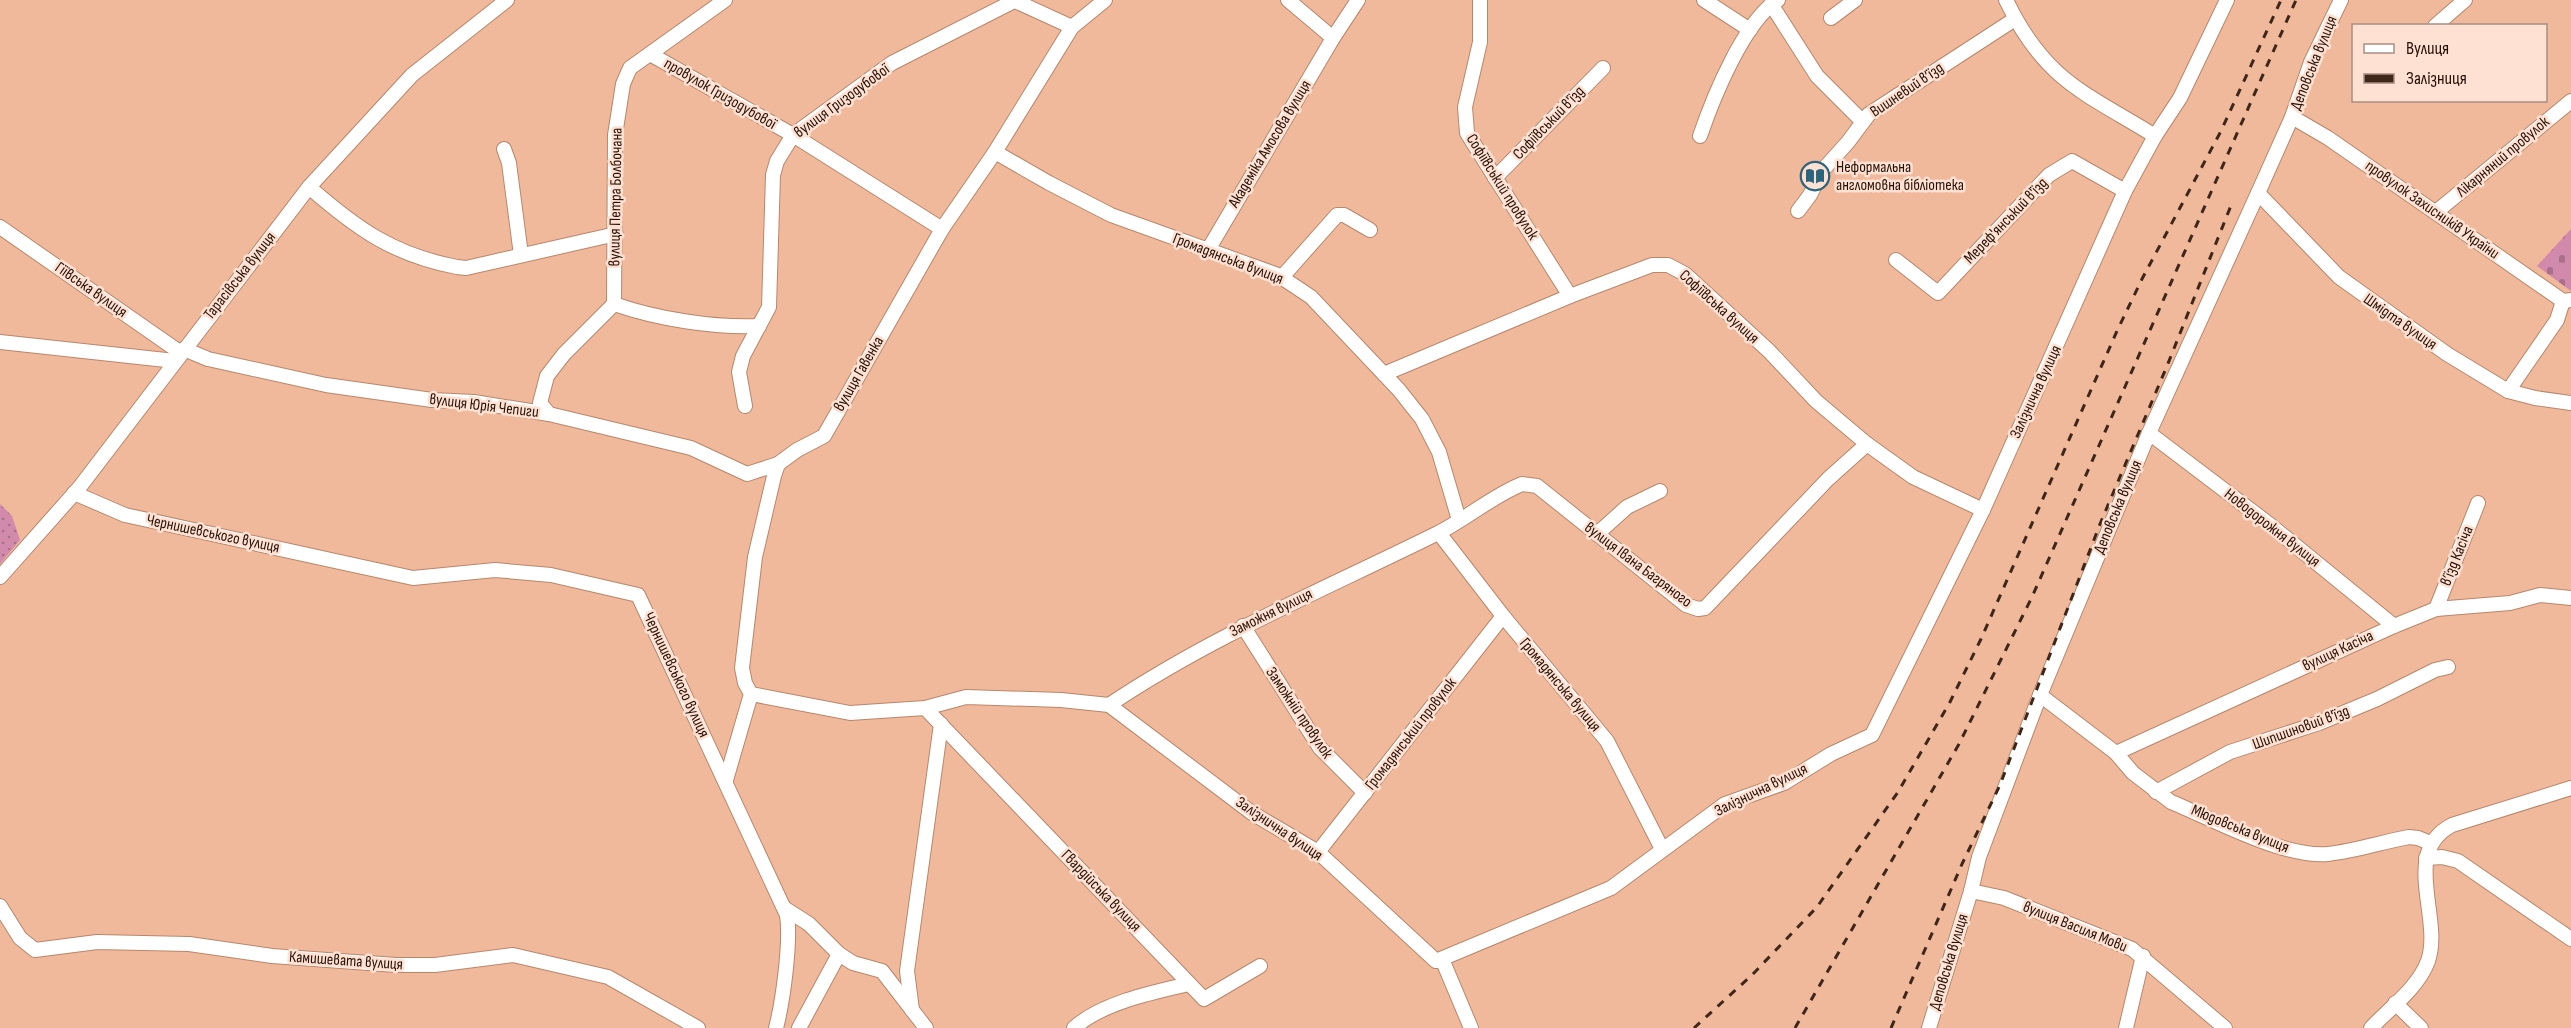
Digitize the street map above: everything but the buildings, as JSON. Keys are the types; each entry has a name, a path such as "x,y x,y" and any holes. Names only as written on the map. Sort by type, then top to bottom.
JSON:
{"street":[{"name":"Тарасівська вулиця","path":"0,577 74,494 309,187 412,75 507,0"},
{"name":"вулиця Петра Болбочана","path":"614,303 615,135 623,84 630,68 725,0"},
{"path":"1013,0 1072,27"},
{"name":"вулиця Гризодубової","path":"745,406 739,372 742,356 769,307 773,176 777,162 793,135 892,63 1013,0"},
{"name":"вулиця Гавенка","path":"778,464 797,450 824,436 942,229 995,152 1072,27 1105,0"},
{"path":"1288,0 1333,38"},
{"name":"Академіка Амосова вулиця","path":"1208,250 1333,38 1358,0"},
{"name":"Софіївський провулок","path":"1480,0 1480,42 1464,116 1467,133 1570,296"},
{"path":"1704,0 1749,30"},
{"path":"1831,18 1855,0"},
{"path":"2006,0 2015,19 2042,59 2057,74 2086,96 2155,136"},
{"name":"Залізнична вулиця","path":"1109,705 1252,813 1318,852 1436,961 1611,888 1725,804 1784,783 1831,754 1872,735 1983,510 2125,191 2155,136 2170,117 2227,0"},
{"name":"Деповська вулиця","path":"1929,1028 1971,891 1979,857 2040,695 2149,433 2292,117 2311,62 2341,0"},
{"path":"2437,24 2465,0"},
{"path":"1700,136 1736,53 1755,21 1775,2 1818,76 1862,121"},
{"name":"Вишневий в’їзд","path":"1798,211 1810,195 1822,171 1869,114 2015,19"},
{"name":"провулок Гризодубової","path":"650,54 793,135 942,229"},
{"name":"Софіївський в'їзд","path":"1495,178 1603,68"},
{"name":"Лікарняний провулок","path":"2436,212 2571,101"},
{"name":"провулок Захисників України","path":"2292,117 2328,138 2567,301"},
{"path":"504,149 509,163 521,255"},
{"name":"Громадянська вулиця","path":"995,152 1049,183 1112,214 1282,277 1311,297 1412,404 1431,433 1439,452 1459,520"},
{"name":"Мереф'янський в'їзд","path":"1896,260 1938,293 2049,175 2072,161 2125,191"},
{"path":"309,187 348,221 371,237 394,248 438,263 466,268 616,234"},
{"name":"Шмідта вулиця","path":"2258,193 2338,277 2447,354 2508,391 2535,398 2571,403"},
{"path":"1282,277 1336,215 1344,215 1371,230"},
{"name":"Гіївська вулиця","path":"0,227 180,354"},
{"name":"Софіївська вулиця","path":"1384,374 1570,296 1652,265 1674,267 1685,274 1768,351 1816,401 1867,444 1913,477 1983,510"},
{"path":"2508,391 2557,320 2567,301"},
{"path":"549,414 540,403 548,376 578,339 614,303 642,313 728,326 759,326"},
{"name":"вулиця Юрія Чепиги","path":"0,342 180,354 326,385 413,398 474,402 549,414 691,448 747,474 778,464"},
{"name":"Новодорожня вулиця","path":"2149,433 2269,524 2394,626"},
{"name":"вулиця Івана Багряного","path":"1439,533 1518,486 1532,484 1686,604 1698,609 1705,608 1828,479 1867,444"},
{"path":"726,780 751,694 745,683 742,668 743,657 755,557 778,464"},
{"path":"1597,534 1627,507 1660,491"},
{"name":"Чернишевського вулиця","path":"74,494 125,514 413,578 495,570 551,575 638,595 784,908 789,930 781,1011 776,1028"},
{"name":"в’їзд Касіча","path":"2436,609 2478,503"},
{"name":"Громадянська вулиця","path":"1439,533 1503,616 1607,741 1662,849"},
{"name":"Заможня вулиця","path":"1109,705 1153,676 1243,626 1439,533"},
{"name":"вулиця Касіча","path":"2116,753 2436,609 2510,603 2540,595 2571,598"},
{"name":"Громадянський провулок","path":"1318,852 1503,616"},
{"name":"Заможній провулок","path":"1243,626 1320,748 1365,792"},
{"name":"Шипшиновий в'їзд","path":"2156,792 2230,752 2319,723 2377,699 2435,670 2448,667"},
{"path":"751,694 850,713 925,708 966,697 1061,699 1109,705"},
{"name":"Мюдовська вулиця","path":"2040,695 2116,753 2133,773 2171,802 2274,845 2299,852 2327,854 2414,837 2430,843"},
{"name":"Гвардійська вулиця","path":"925,708 1189,984"},
{"path":"912,1010 907,971 940,724"},
{"path":"2371,1028 2420,977 2430,953 2426,858 2430,843 2443,829 2452,825 2571,788"},
{"path":"2426,858 2442,857 2458,861 2571,939"},
{"name":"вулиця Василя Мови","path":"1971,891 2004,898 2124,945 2143,956 2224,1028"},
{"name":"Камишевата вулиця","path":"0,906 20,938 35,950 97,942 189,944 272,956 396,965 435,965 513,955 608,977 698,1028"},
{"path":"784,908 809,924 838,954 853,963 882,971 926,1028"},
{"path":"799,1028 838,954"},
{"path":"2126,1028 2143,956"},
{"path":"1442,959 1471,1028"},
{"path":"1074,1028 1082,1021 1141,994 1189,984 1204,999 1260,966"},
{"path":"2395,1004 2421,1028"}],"green space":[{"path":"2571,229 2571,291 2537,266"},
{"path":"0,504 12,516 20,540 0,564"}],"railway":[{"path":"1694,1028 1752,975 1817,907 1898,792 1950,702 1981,639 2117,331 2142,279 2221,131 2281,0"},
{"path":"1795,1028 1959,744 2032,597 2296,0"},
{"path":"1891,1028 1962,864 2000,785 2100,524 2167,366 2232,203"}],"place":[{"name":"Неформальна англомовна бібліотека","path":"1815,176"}]}
